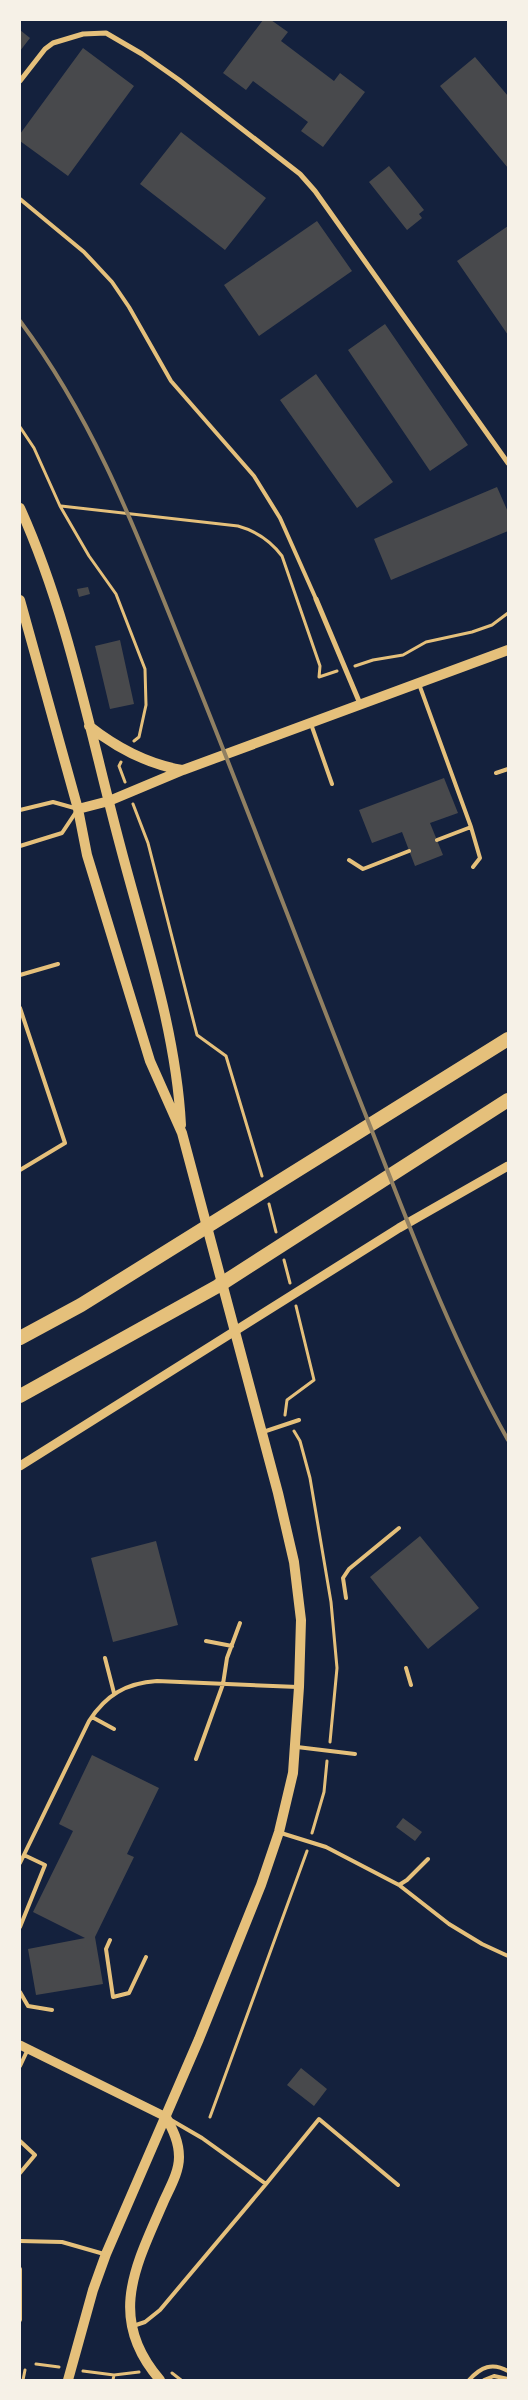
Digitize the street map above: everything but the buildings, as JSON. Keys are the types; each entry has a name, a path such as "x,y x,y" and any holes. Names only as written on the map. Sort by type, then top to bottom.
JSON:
{"highway":[{"path":"20,1338 81,1305 508,1039"},
{"path":"20,1396 218,1286 508,1100"}],"main road":[{"path":"20,508 44,567 109,801 174,1054 182,1133"},
{"path":"20,600 78,809 87,855 150,1061 182,1133 263,1432 294,1562 300,1620 299,1687 293,1773 278,1832 261,1885 166,2117 106,2254 93,2290 68,2380"},
{"path":"78,809 109,801 183,770 361,706 508,650"},
{"path":"89,726 132,754 165,767 183,770"},
{"path":"160,2380 149,2367 141,2353 132,2326 129,2301 133,2277 142,2250 178,2168 178,2144 166,2117"}],"street":[{"path":"20,80 41,53 53,43 83,34 106,33 136,50 179,80 300,174 315,190 508,463"},
{"path":"316,599 361,706"},
{"path":"20,1466 399,1228 508,1166"},
{"path":"24,2047 166,2117"}],"lane":[{"path":"20,199 84,252 117,288 174,386 237,453 262,489 291,542 316,599"},
{"path":"419,684 471,827 480,858 473,867"},
{"path":"311,724 332,784"},
{"path":"496,773 508,769"},
{"path":"20,810 53,802 78,809 62,833 20,846"},
{"path":"437,840 471,827"},
{"path":"349,860 363,869 409,851"},
{"path":"20,975 58,964"},
{"path":"20,1008 64,1143 20,1170"},
{"path":"263,1432 299,1420"},
{"path":"346,1598 343,1578 349,1569 399,1528"},
{"path":"196,1759 223,1684 232,1646 240,1623"},
{"path":"206,1641 232,1646"},
{"path":"105,1658 114,1693"},
{"path":"406,1668 411,1685"},
{"path":"20,1863 92,1717 104,1701 114,1693 141,1682 299,1687"},
{"path":"92,1717 114,1729"},
{"path":"295,1747 355,1754"},
{"path":"278,1832 326,1847 400,1884 450,1924 482,1944 508,1956"},
{"path":"20,1927 46,1865 24,1855"},
{"path":"400,1884 407,1880 428,1859"},
{"path":"110,1940 106,1949 113,1997 129,1993 146,1957"},
{"path":"20,1992 28,2006 52,2010"},
{"path":"20,2066 24,2047"},
{"path":"166,2117 202,2138 266,2184"},
{"path":"132,2326 145,2322 160,2310 319,2119 398,2185"},
{"path":"20,2141 35,2155 20,2173"},
{"path":"20,2240 62,2242 106,2254"},
{"path":"20,2269 20,2320"},
{"path":"469,2380 482,2368 495,2367 508,2371"},
{"path":"484,2380 494,2376 508,2379"}],"path":[{"path":"20,427 34,448 60,506 89,556 116,594 145,669 146,705 138,737 135,741"},
{"path":"60,506 238,526 256,531 275,547 282,556 320,666 319,677 321,676"},
{"path":"373,660 403,655 426,642 472,632 492,625 508,613"},
{"path":"146,839 198,1035 226,1056 238,1091"},
{"path":"23,2380 25,2370"},
{"path":"169,2370 181,2380"}],"railway":[{"path":"20,321 48,361 72,401 94,442 133,525 210,715 419,1249 469,1365 508,1440"}]}
